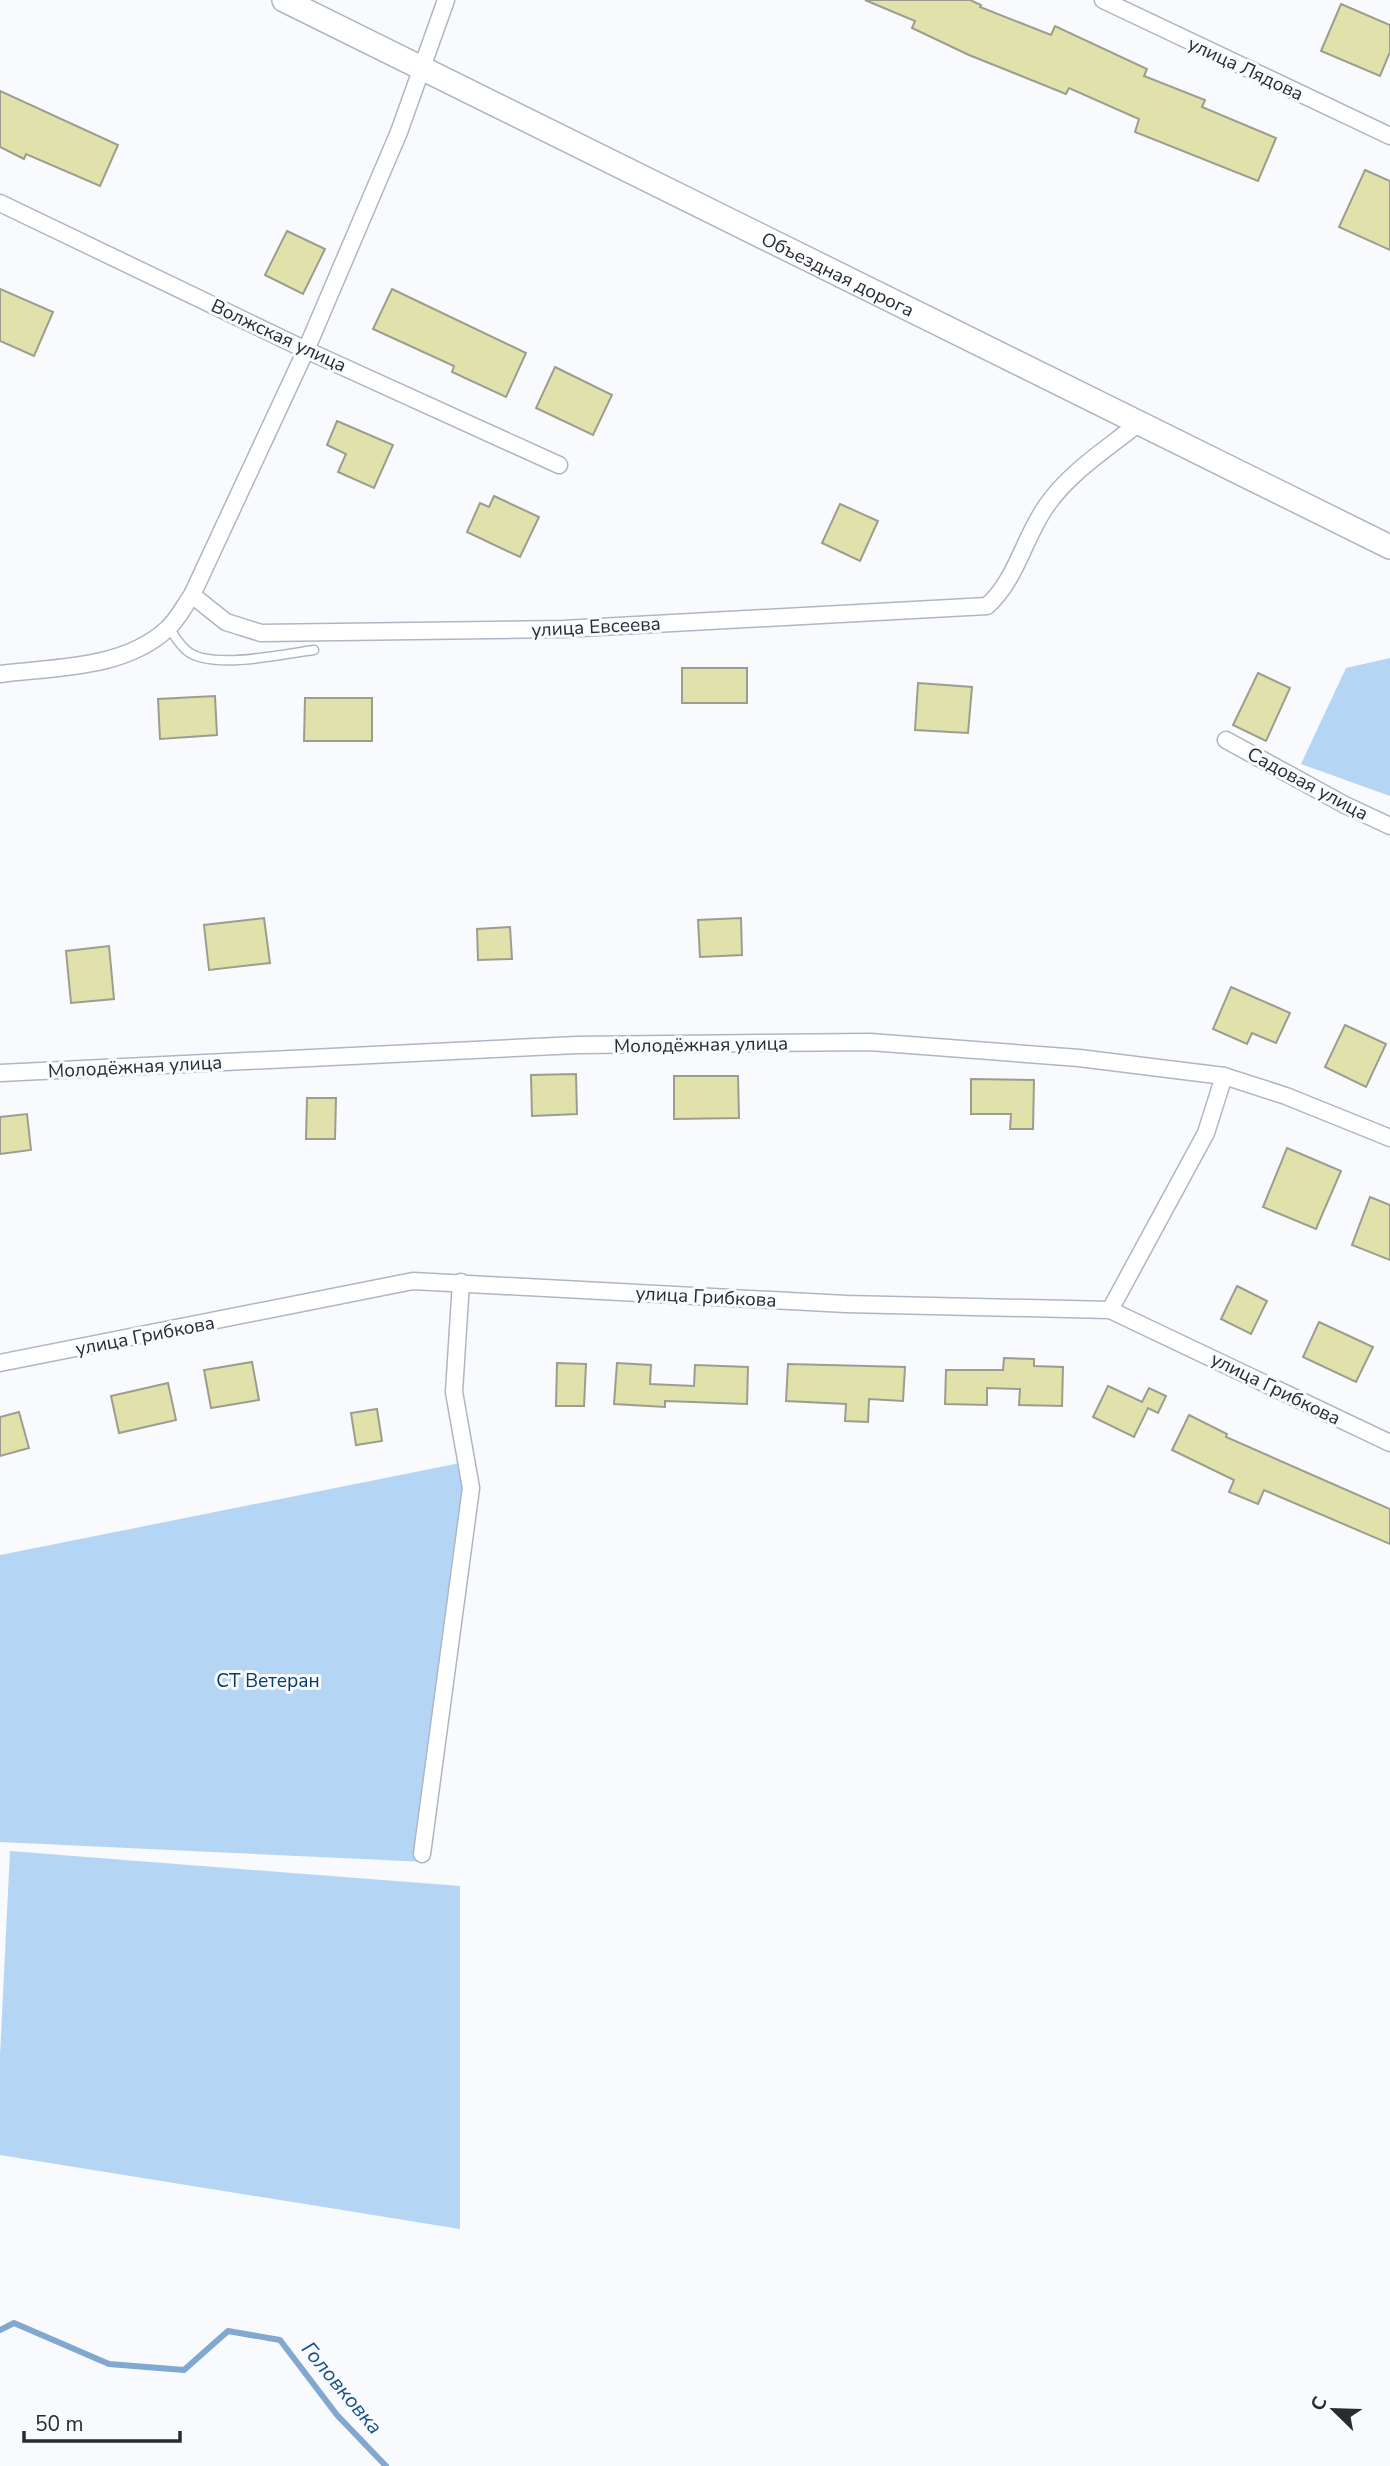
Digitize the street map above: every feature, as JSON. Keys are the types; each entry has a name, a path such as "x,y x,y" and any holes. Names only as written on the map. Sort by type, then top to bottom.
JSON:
{"main road":[{"name":"Объездная дорога","path":"284,0 1390,547"}],"street":[{"path":"0,674 113,659 154,641 169,628 192,595 306,350 399,132 446,0"},
{"name":"улица Лядова","path":"1103,0 1390,136"},
{"name":"Волжская улица","path":"0,203 306,350 559,465"},
{"name":"улица Евсеева","path":"192,595 226,622 261,633 563,629 987,606 1002,592 1045,508 1059,488 1139,423"},
{"name":"Садовая улица","path":"1226,740 1345,805 1390,826"},
{"name":"Молодёжная улица","path":"0,1073 577,1045 870,1042 1079,1058 1224,1076 1286,1096 1390,1138"},
{"path":"1110,1310 1206,1133 1224,1076"},
{"name":"улица Грибкова","path":"0,1363 414,1281 846,1304 1110,1310 1390,1443"},
{"path":"422,1854 471,1488 454,1392 461,1282"}],"lane":[{"path":"169,628 186,650 201,658 220,661 314,650"}],"green space":[{"path":"1390,658 1390,796 1301,764 1346,668"},
{"name":"СТ Ветеран","path":"470,1461 427,1862 0,1842 0,1555"},
{"path":"10,1851 460,1886 460,2229 0,2155 0,2056"}],"building":[{"path":"865,0 970,0 981,5 980,7 1051,35 1055,26 1147,69 1144,76 1205,100 1202,107 1276,138 1258,181 1135,132 1139,119 1069,88 1066,94 969,55 912,28 915,21"},
{"path":"1341,4 1390,25 1390,52 1380,76 1321,51"},
{"path":"0,91 118,145 100,186 26,154 24,159 0,147"},
{"path":"1365,170 1390,181 1390,250 1339,227"},
{"path":"287,231 325,249 303,294 265,275"},
{"path":"0,289 53,312 34,356 0,341"},
{"path":"392,289 526,353 506,397 452,372 454,366 373,329"},
{"path":"555,367 612,395 593,435 536,408"},
{"path":"337,421 393,445 374,488 338,472 346,454 327,445"},
{"path":"494,496 539,517 520,557 467,532 480,503 489,507"},
{"path":"840,504 878,521 860,561 822,543"},
{"path":"682,668 747,668 747,703 682,703"},
{"path":"1258,673 1290,688 1266,741 1233,725"},
{"path":"918,683 972,687 968,733 915,730"},
{"path":"215,696 217,735 160,739 158,699"},
{"path":"305,698 372,698 372,741 304,741"},
{"path":"264,918 270,963 209,970 204,925"},
{"path":"741,918 742,955 700,957 698,920"},
{"path":"510,927 512,959 478,960 477,929"},
{"path":"109,946 114,999 71,1003 66,951"},
{"path":"1231,987 1290,1013 1276,1043 1252,1033 1247,1044 1213,1029"},
{"path":"1345,1025 1386,1044 1366,1087 1325,1067"},
{"path":"576,1074 577,1114 532,1116 531,1075"},
{"path":"674,1076 738,1076 739,1118 674,1119"},
{"path":"971,1079 1034,1080 1033,1129 1010,1129 1011,1114 971,1114"},
{"path":"307,1098 336,1098 335,1139 306,1139"},
{"path":"27,1114 31,1150 0,1154 0,1117"},
{"path":"1287,1148 1341,1171 1316,1229 1263,1207"},
{"path":"1370,1197 1390,1205 1390,1260 1352,1245"},
{"path":"1237,1286 1267,1301 1251,1334 1221,1319"},
{"path":"1319,1322 1373,1347 1356,1382 1303,1357"},
{"path":"1004,1358 1034,1359 1034,1366 1063,1367 1062,1406 1019,1405 1020,1389 987,1388 987,1405 945,1404 946,1370 1003,1370"},
{"path":"252,1362 259,1400 211,1408 204,1370"},
{"path":"557,1363 586,1364 584,1406 556,1406"},
{"path":"617,1363 651,1365 650,1384 694,1386 695,1365 748,1367 747,1404 665,1401 665,1407 614,1404"},
{"path":"788,1364 905,1367 903,1401 869,1399 868,1422 845,1421 846,1404 786,1401"},
{"path":"168,1383 176,1420 119,1433 111,1396"},
{"path":"1108,1386 1142,1402 1149,1388 1166,1396 1158,1413 1148,1408 1134,1437 1093,1417"},
{"path":"377,1409 382,1441 356,1445 351,1413"},
{"path":"19,1412 29,1448 0,1456 0,1417"},
{"path":"1189,1415 1227,1434 1226,1437 1390,1509 1390,1544 1264,1490 1258,1504 1229,1492 1234,1480 1172,1450"}],"waterway":[{"name":"Головковка","path":"0,2330 14,2323 109,2364 184,2370 228,2331 280,2340 337,2415 386,2466"}]}
